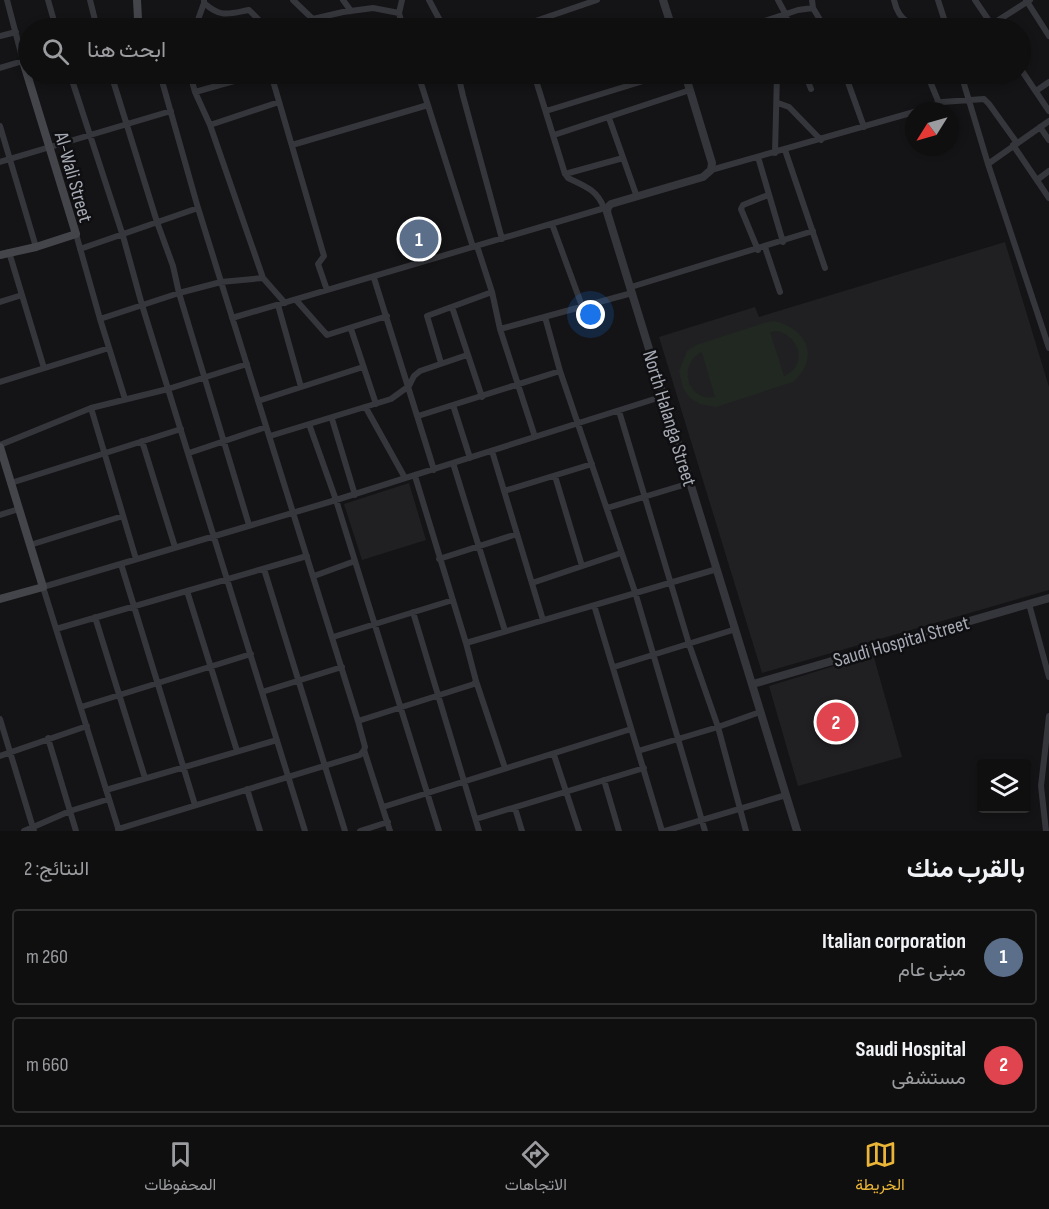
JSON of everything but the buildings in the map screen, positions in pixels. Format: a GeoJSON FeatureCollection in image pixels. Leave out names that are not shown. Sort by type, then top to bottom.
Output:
{"type":"FeatureCollection","features":[{"type":"Feature","properties":{"kind":"main road"},"geometry":{"type":"LineString","coordinates":[[137,0],[139,18]]}},
{"type":"Feature","properties":{"kind":"main road","name":"Al-Wali Street"},"geometry":{"type":"LineString","coordinates":[[4,253],[36,247],[76,234],[32,84]]}},
{"type":"Feature","properties":{"kind":"main road"},"geometry":{"type":"LineString","coordinates":[[0,446],[44,587],[1,596]]}},
{"type":"Feature","properties":{"kind":"street"},"geometry":{"type":"LineString","coordinates":[[7,0],[18,38]]}},
{"type":"Feature","properties":{"kind":"street"},"geometry":{"type":"LineString","coordinates":[[48,0],[53,18]]}},
{"type":"Feature","properties":{"kind":"street"},"geometry":{"type":"LineString","coordinates":[[90,0],[95,18]]}},
{"type":"Feature","properties":{"kind":"street"},"geometry":{"type":"LineString","coordinates":[[293,0],[311,18]]}},
{"type":"Feature","properties":{"kind":"street"},"geometry":{"type":"LineString","coordinates":[[343,0],[351,11]]}},
{"type":"Feature","properties":{"kind":"street"},"geometry":{"type":"LineString","coordinates":[[400,18],[402,0]]}},
{"type":"Feature","properties":{"kind":"street"},"geometry":{"type":"LineString","coordinates":[[429,0],[439,18]]}},
{"type":"Feature","properties":{"kind":"street"},"geometry":{"type":"LineString","coordinates":[[546,18],[597,0]]}},
{"type":"Feature","properties":{"kind":"street"},"geometry":{"type":"LineString","coordinates":[[663,0],[669,18]]}},
{"type":"Feature","properties":{"kind":"street"},"geometry":{"type":"LineString","coordinates":[[778,0],[787,18]]}},
{"type":"Feature","properties":{"kind":"street"},"geometry":{"type":"LineString","coordinates":[[812,0],[813,8],[819,18]]}},
{"type":"Feature","properties":{"kind":"street"},"geometry":{"type":"LineString","coordinates":[[894,0],[896,10],[902,18]]}},
{"type":"Feature","properties":{"kind":"street"},"geometry":{"type":"LineString","coordinates":[[938,0],[944,18]]}},
{"type":"Feature","properties":{"kind":"street"},"geometry":{"type":"LineString","coordinates":[[975,0],[986,18]]}},
{"type":"Feature","properties":{"kind":"street"},"geometry":{"type":"LineString","coordinates":[[1004,18],[1028,1],[1049,36]]}},
{"type":"Feature","properties":{"kind":"street"},"geometry":{"type":"LineString","coordinates":[[198,18],[204,2],[213,11],[223,15],[249,10],[257,18]]}},
{"type":"Feature","properties":{"kind":"street"},"geometry":{"type":"LineString","coordinates":[[321,18],[373,8],[399,13]]}},
{"type":"Feature","properties":{"kind":"street"},"geometry":{"type":"LineString","coordinates":[[776,18],[813,8]]}},
{"type":"Feature","properties":{"kind":"street"},"geometry":{"type":"LineString","coordinates":[[0,36],[16,32]]}},
{"type":"Feature","properties":{"kind":"street"},"geometry":{"type":"LineString","coordinates":[[0,68],[18,62]]}},
{"type":"Feature","properties":{"kind":"street"},"geometry":{"type":"LineString","coordinates":[[1036,91],[1049,82]]}},
{"type":"Feature","properties":{"kind":"street"},"geometry":{"type":"LineString","coordinates":[[73,84],[123,236],[142,305],[305,831]]}},
{"type":"Feature","properties":{"kind":"street"},"geometry":{"type":"LineString","coordinates":[[114,84],[173,266],[179,293],[249,525]]}},
{"type":"Feature","properties":{"kind":"street"},"geometry":{"type":"LineString","coordinates":[[163,84],[198,208],[333,637],[358,721],[364,750],[390,831]]}},
{"type":"Feature","properties":{"kind":"street"},"geometry":{"type":"LineString","coordinates":[[193,84],[210,125],[263,279],[281,304],[301,387]]}},
{"type":"Feature","properties":{"kind":"street"},"geometry":{"type":"LineString","coordinates":[[195,92],[223,84]]}},
{"type":"Feature","properties":{"kind":"street"},"geometry":{"type":"LineString","coordinates":[[274,84],[324,256],[318,264],[327,290]]}},
{"type":"Feature","properties":{"kind":"street"},"geometry":{"type":"LineString","coordinates":[[421,84],[492,292],[500,329],[535,437]]}},
{"type":"Feature","properties":{"kind":"street"},"geometry":{"type":"LineString","coordinates":[[460,84],[502,238]]}},
{"type":"Feature","properties":{"kind":"street"},"geometry":{"type":"LineString","coordinates":[[537,84],[565,174],[568,178],[595,191],[606,208]]}},
{"type":"Feature","properties":{"kind":"street"},"geometry":{"type":"LineString","coordinates":[[546,111],[634,84]]}},
{"type":"Feature","properties":{"kind":"street"},"geometry":{"type":"LineString","coordinates":[[688,84],[712,163],[711,170]]}},
{"type":"Feature","properties":{"kind":"street"},"geometry":{"type":"LineString","coordinates":[[775,153],[777,84]]}},
{"type":"Feature","properties":{"kind":"street"},"geometry":{"type":"LineString","coordinates":[[809,84],[811,89]]}},
{"type":"Feature","properties":{"kind":"street"},"geometry":{"type":"LineString","coordinates":[[849,84],[864,127]]}},
{"type":"Feature","properties":{"kind":"street"},"geometry":{"type":"LineString","coordinates":[[931,84],[939,102]]}},
{"type":"Feature","properties":{"kind":"street"},"geometry":{"type":"LineString","coordinates":[[964,84],[988,164],[1046,327],[1049,348]]}},
{"type":"Feature","properties":{"kind":"street"},"geometry":{"type":"LineString","coordinates":[[1031,84],[1049,111]]}},
{"type":"Feature","properties":{"kind":"street"},"geometry":{"type":"LineString","coordinates":[[554,135],[690,90]]}},
{"type":"Feature","properties":{"kind":"street"},"geometry":{"type":"LineString","coordinates":[[949,102],[986,101],[1049,198]]}},
{"type":"Feature","properties":{"kind":"street"},"geometry":{"type":"LineString","coordinates":[[210,125],[279,102]]}},
{"type":"Feature","properties":{"kind":"street"},"geometry":{"type":"LineString","coordinates":[[777,104],[789,107],[821,140]]}},
{"type":"Feature","properties":{"kind":"street"},"geometry":{"type":"LineString","coordinates":[[292,145],[428,105]]}},
{"type":"Feature","properties":{"kind":"street"},"geometry":{"type":"LineString","coordinates":[[0,162],[171,111]]}},
{"type":"Feature","properties":{"kind":"street"},"geometry":{"type":"LineString","coordinates":[[232,318],[606,208],[614,203],[704,177],[711,170],[905,114]]}},
{"type":"Feature","properties":{"kind":"street"},"geometry":{"type":"LineString","coordinates":[[609,118],[637,197]]}},
{"type":"Feature","properties":{"kind":"street"},"geometry":{"type":"LineString","coordinates":[[988,164],[1049,121]]}},
{"type":"Feature","properties":{"kind":"street"},"geometry":{"type":"LineString","coordinates":[[0,126],[36,247]]}},
{"type":"Feature","properties":{"kind":"street"},"geometry":{"type":"LineString","coordinates":[[1040,127],[1049,140]]}},
{"type":"Feature","properties":{"kind":"street"},"geometry":{"type":"LineString","coordinates":[[785,150],[825,268]]}},
{"type":"Feature","properties":{"kind":"street"},"geometry":{"type":"LineString","coordinates":[[758,157],[783,242]]}},
{"type":"Feature","properties":{"kind":"street"},"geometry":{"type":"LineString","coordinates":[[565,174],[623,158]]}},
{"type":"Feature","properties":{"kind":"street"},"geometry":{"type":"LineString","coordinates":[[1037,180],[1049,171]]}},
{"type":"Feature","properties":{"kind":"street"},"geometry":{"type":"LineString","coordinates":[[758,250],[741,209],[743,205],[768,195]]}},
{"type":"Feature","properties":{"kind":"street"},"geometry":{"type":"LineString","coordinates":[[81,249],[198,208]]}},
{"type":"Feature","properties":{"kind":"street","name":"North Halanga Street"},"geometry":{"type":"LineString","coordinates":[[606,208],[797,831]]}},
{"type":"Feature","properties":{"kind":"street"},"geometry":{"type":"LineString","coordinates":[[552,224],[582,306]]}},
{"type":"Feature","properties":{"kind":"street"},"geometry":{"type":"LineString","coordinates":[[500,329],[582,306],[813,231]]}},
{"type":"Feature","properties":{"kind":"street"},"geometry":{"type":"LineString","coordinates":[[76,234],[99,320],[125,399]]}},
{"type":"Feature","properties":{"kind":"street"},"geometry":{"type":"LineString","coordinates":[[765,247],[780,292]]}},
{"type":"Feature","properties":{"kind":"street"},"geometry":{"type":"LineString","coordinates":[[4,253],[22,295],[44,368]]}},
{"type":"Feature","properties":{"kind":"street"},"geometry":{"type":"LineString","coordinates":[[374,278],[434,470]]}},
{"type":"Feature","properties":{"kind":"street"},"geometry":{"type":"LineString","coordinates":[[99,320],[179,293],[221,282],[263,279]]}},
{"type":"Feature","properties":{"kind":"street"},"geometry":{"type":"LineString","coordinates":[[441,363],[427,318],[429,314],[492,292]]}},
{"type":"Feature","properties":{"kind":"street"},"geometry":{"type":"LineString","coordinates":[[0,302],[22,295]]}},
{"type":"Feature","properties":{"kind":"street"},"geometry":{"type":"LineString","coordinates":[[296,300],[327,335],[387,316]]}},
{"type":"Feature","properties":{"kind":"street"},"geometry":{"type":"LineString","coordinates":[[452,307],[482,397]]}},
{"type":"Feature","properties":{"kind":"street"},"geometry":{"type":"LineString","coordinates":[[545,317],[560,371],[634,592],[705,831]]}},
{"type":"Feature","properties":{"kind":"street"},"geometry":{"type":"LineString","coordinates":[[351,328],[376,404]]}},
{"type":"Feature","properties":{"kind":"street"},"geometry":{"type":"LineString","coordinates":[[0,382],[109,348]]}},
{"type":"Feature","properties":{"kind":"street"},"geometry":{"type":"LineString","coordinates":[[270,436],[332,419],[391,399],[409,386],[414,376],[420,371],[467,355]]}},
{"type":"Feature","properties":{"kind":"street"},"geometry":{"type":"LineString","coordinates":[[0,446],[91,408],[168,389],[247,364]]}},
{"type":"Feature","properties":{"kind":"street"},"geometry":{"type":"LineString","coordinates":[[258,401],[363,366]]}},
{"type":"Feature","properties":{"kind":"street"},"geometry":{"type":"LineString","coordinates":[[418,416],[560,371]]}},
{"type":"Feature","properties":{"kind":"street"},"geometry":{"type":"LineString","coordinates":[[364,750],[360,755],[119,830],[44,587],[355,495],[664,396]]}},
{"type":"Feature","properties":{"kind":"street"},"geometry":{"type":"LineString","coordinates":[[453,405],[470,458]]}},
{"type":"Feature","properties":{"kind":"street"},"geometry":{"type":"LineString","coordinates":[[91,408],[136,559]]}},
{"type":"Feature","properties":{"kind":"street"},"geometry":{"type":"LineString","coordinates":[[366,408],[405,478]]}},
{"type":"Feature","properties":{"kind":"street"},"geometry":{"type":"LineString","coordinates":[[619,411],[689,644],[718,727],[746,831]]}},
{"type":"Feature","properties":{"kind":"street"},"geometry":{"type":"LineString","coordinates":[[332,419],[355,495]]}},
{"type":"Feature","properties":{"kind":"street"},"geometry":{"type":"LineString","coordinates":[[309,424],[336,500],[439,831]]}},
{"type":"Feature","properties":{"kind":"street"},"geometry":{"type":"LineString","coordinates":[[189,453],[266,427]]}},
{"type":"Feature","properties":{"kind":"street"},"geometry":{"type":"LineString","coordinates":[[11,483],[181,429]]}},
{"type":"Feature","properties":{"kind":"street"},"geometry":{"type":"LineString","coordinates":[[142,441],[175,547]]}},
{"type":"Feature","properties":{"kind":"street"},"geometry":{"type":"LineString","coordinates":[[492,451],[543,620]]}},
{"type":"Feature","properties":{"kind":"street"},"geometry":{"type":"LineString","coordinates":[[453,464],[506,631]]}},
{"type":"Feature","properties":{"kind":"street"},"geometry":{"type":"LineString","coordinates":[[504,491],[592,464]]}},
{"type":"Feature","properties":{"kind":"street"},"geometry":{"type":"LineString","coordinates":[[415,476],[476,681],[505,768]]}},
{"type":"Feature","properties":{"kind":"street"},"geometry":{"type":"LineString","coordinates":[[555,476],[582,566]]}},
{"type":"Feature","properties":{"kind":"street"},"geometry":{"type":"LineString","coordinates":[[607,508],[690,483]]}},
{"type":"Feature","properties":{"kind":"street"},"geometry":{"type":"LineString","coordinates":[[0,515],[19,509]]}},
{"type":"Feature","properties":{"kind":"street"},"geometry":{"type":"LineString","coordinates":[[30,545],[123,516]]}},
{"type":"Feature","properties":{"kind":"street"},"geometry":{"type":"LineString","coordinates":[[439,559],[517,534]]}},
{"type":"Feature","properties":{"kind":"street"},"geometry":{"type":"LineString","coordinates":[[532,583],[621,553]]}},
{"type":"Feature","properties":{"kind":"street"},"geometry":{"type":"LineString","coordinates":[[56,629],[307,556]]}},
{"type":"Feature","properties":{"kind":"street"},"geometry":{"type":"LineString","coordinates":[[314,576],[355,561]]}},
{"type":"Feature","properties":{"kind":"street"},"geometry":{"type":"LineString","coordinates":[[121,564],[195,805]]}},
{"type":"Feature","properties":{"kind":"street"},"geometry":{"type":"LineString","coordinates":[[466,643],[717,568]]}},
{"type":"Feature","properties":{"kind":"street"},"geometry":{"type":"LineString","coordinates":[[264,569],[345,831]]}},
{"type":"Feature","properties":{"kind":"street"},"geometry":{"type":"LineString","coordinates":[[187,591],[237,751]]}},
{"type":"Feature","properties":{"kind":"street","name":"Saudi Hospital Street"},"geometry":{"type":"LineString","coordinates":[[753,684],[1049,598]]}},
{"type":"Feature","properties":{"kind":"street"},"geometry":{"type":"LineString","coordinates":[[333,637],[453,600]]}},
{"type":"Feature","properties":{"kind":"street"},"geometry":{"type":"LineString","coordinates":[[1029,604],[1049,677]]}},
{"type":"Feature","properties":{"kind":"street"},"geometry":{"type":"LineString","coordinates":[[594,605],[663,831],[786,795]]}},
{"type":"Feature","properties":{"kind":"street"},"geometry":{"type":"LineString","coordinates":[[413,612],[479,831]]}},
{"type":"Feature","properties":{"kind":"street"},"geometry":{"type":"LineString","coordinates":[[95,617],[145,778]]}},
{"type":"Feature","properties":{"kind":"street"},"geometry":{"type":"LineString","coordinates":[[614,667],[736,629]]}},
{"type":"Feature","properties":{"kind":"street"},"geometry":{"type":"LineString","coordinates":[[81,707],[251,654]]}},
{"type":"Feature","properties":{"kind":"street"},"geometry":{"type":"LineString","coordinates":[[262,692],[342,667]]}},
{"type":"Feature","properties":{"kind":"street"},"geometry":{"type":"LineString","coordinates":[[358,721],[472,685],[476,681]]}},
{"type":"Feature","properties":{"kind":"street"},"geometry":{"type":"LineString","coordinates":[[638,751],[760,712]]}},
{"type":"Feature","properties":{"kind":"street"},"geometry":{"type":"LineString","coordinates":[[1046,831],[1041,786],[1049,716]]}},
{"type":"Feature","properties":{"kind":"street"},"geometry":{"type":"LineString","coordinates":[[0,719],[34,830]]}},
{"type":"Feature","properties":{"kind":"street"},"geometry":{"type":"LineString","coordinates":[[0,756],[87,726]]}},
{"type":"Feature","properties":{"kind":"street"},"geometry":{"type":"LineString","coordinates":[[383,807],[631,729]]}},
{"type":"Feature","properties":{"kind":"street"},"geometry":{"type":"LineString","coordinates":[[48,738],[76,831]]}},
{"type":"Feature","properties":{"kind":"street"},"geometry":{"type":"LineString","coordinates":[[106,790],[277,740]]}},
{"type":"Feature","properties":{"kind":"street"},"geometry":{"type":"LineString","coordinates":[[554,755],[579,831]]}},
{"type":"Feature","properties":{"kind":"street"},"geometry":{"type":"LineString","coordinates":[[476,819],[644,768]]}},
{"type":"Feature","properties":{"kind":"street"},"geometry":{"type":"LineString","coordinates":[[603,780],[619,831]]}},
{"type":"Feature","properties":{"kind":"street"},"geometry":{"type":"LineString","coordinates":[[247,789],[260,831]]}},
{"type":"Feature","properties":{"kind":"street"},"geometry":{"type":"LineString","coordinates":[[24,831],[34,830],[70,811],[109,799]]}},
{"type":"Feature","properties":{"kind":"street"},"geometry":{"type":"LineString","coordinates":[[515,807],[522,831]]}},
{"type":"Feature","properties":{"kind":"street"},"geometry":{"type":"LineString","coordinates":[[360,831],[388,822]]}},
{"type":"Feature","properties":{"kind":"shaded area"},"geometry":{"type":"Polygon","coordinates":[[[1005,242],[1049,387],[1049,590],[762,673],[659,337],[755,307],[759,317],[1005,242]]]}},
{"type":"Feature","properties":{"kind":"shaded area"},"geometry":{"type":"Polygon","coordinates":[[[774,321],[786,325],[802,337],[808,354],[801,373],[793,382],[716,407],[700,404],[690,398],[683,388],[679,371],[687,351],[696,345],[774,321]],[[778,331],[770,332],[784,376],[796,366],[798,352],[792,339],[778,331]],[[702,353],[689,366],[689,382],[698,394],[715,397],[702,353]]]}},
{"type":"Feature","properties":{"kind":"shaded area"},"geometry":{"type":"Polygon","coordinates":[[[409,483],[426,540],[362,560],[344,504],[409,483]]]}},
{"type":"Feature","properties":{"kind":"shaded area"},"geometry":{"type":"Polygon","coordinates":[[[873,654],[902,757],[798,786],[769,686],[873,654]]]}},
{"type":"Feature","properties":{"kind":"place","name":"Italian corporation"},"geometry":{"type":"Point","coordinates":[419,239]}},
{"type":"Feature","properties":{"kind":"place","name":"Saudi Hospital"},"geometry":{"type":"Point","coordinates":[836,722]}}]}
